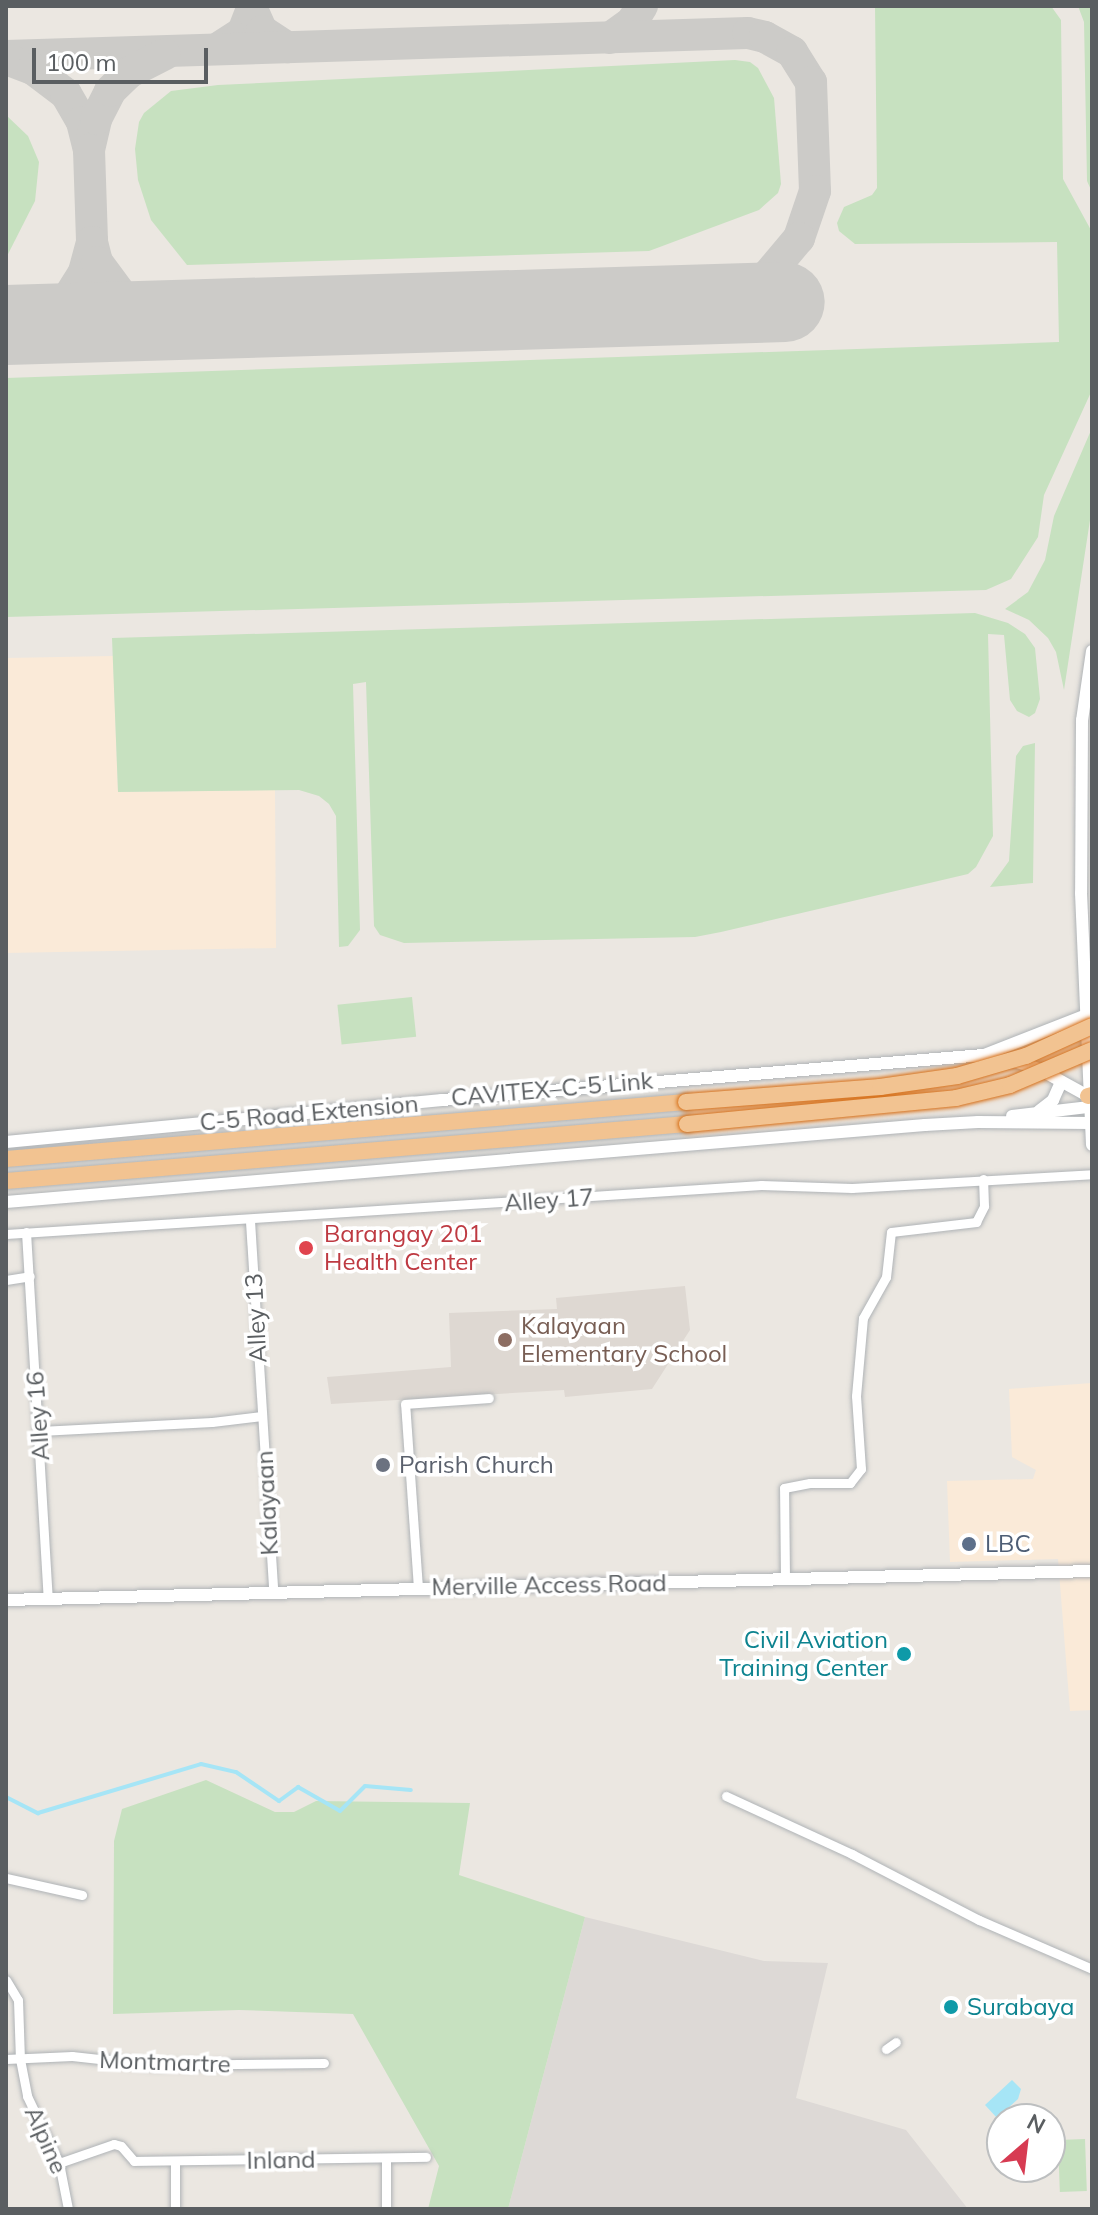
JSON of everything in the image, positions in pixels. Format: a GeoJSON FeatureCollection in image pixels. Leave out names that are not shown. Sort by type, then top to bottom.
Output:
{"type":"FeatureCollection","features":[{"type":"Feature","properties":{"kind":"highway","name":"CAVITEX–C-5 Link"},"geometry":{"type":"LineString","coordinates":[[6,1159],[943,1078],[1006,1064],[1088,1021]]}},
{"type":"Feature","properties":{"kind":"highway","name":"CAVITEX–C-5 Link"},"geometry":{"type":"LineString","coordinates":[[6,1181],[687,1124],[956,1098],[1010,1085],[1092,1050]]}},
{"type":"Feature","properties":{"kind":"main road"},"geometry":{"type":"LineString","coordinates":[[1092,651],[1082,720],[1092,1145]]}},
{"type":"Feature","properties":{"kind":"main road","name":"C-5 Road Extension"},"geometry":{"type":"LineString","coordinates":[[6,1142],[473,1098],[984,1055],[1088,1021]]}},
{"type":"Feature","properties":{"kind":"main road"},"geometry":{"type":"LineString","coordinates":[[984,1055],[1015,1060],[1089,1099]]}},
{"type":"Feature","properties":{"kind":"main road"},"geometry":{"type":"LineString","coordinates":[[1036,1113],[1053,1100],[1061,1082]]}},
{"type":"Feature","properties":{"kind":"main road"},"geometry":{"type":"LineString","coordinates":[[6,1202],[978,1122],[1036,1113],[1089,1099]]}},
{"type":"Feature","properties":{"kind":"main road"},"geometry":{"type":"LineString","coordinates":[[978,1122],[1090,1123]]}},
{"type":"Feature","properties":{"kind":"main road","name":"Merville Access Road"},"geometry":{"type":"LineString","coordinates":[[6,1600],[273,1590],[1092,1571]]}},
{"type":"Feature","properties":{"kind":"street","name":"Alley 17"},"geometry":{"type":"LineString","coordinates":[[6,1234],[250,1221],[761,1185],[852,1188],[1092,1174]]}},
{"type":"Feature","properties":{"kind":"street"},"geometry":{"type":"LineString","coordinates":[[785,1578],[784,1488],[810,1483],[850,1483],[861,1469],[856,1396],[863,1318],[886,1277],[891,1232],[976,1222],[984,1206],[983,1179]]}},
{"type":"Feature","properties":{"kind":"street","name":"Alley 13"},"geometry":{"type":"LineString","coordinates":[[250,1221],[262,1416]]}},
{"type":"Feature","properties":{"kind":"street","name":"Alley 16"},"geometry":{"type":"LineString","coordinates":[[26,1232],[48,1599]]}},
{"type":"Feature","properties":{"kind":"street"},"geometry":{"type":"LineString","coordinates":[[6,1280],[30,1276]]}},
{"type":"Feature","properties":{"kind":"street"},"geometry":{"type":"LineString","coordinates":[[418,1588],[405,1406],[409,1402],[489,1398]]}},
{"type":"Feature","properties":{"kind":"street"},"geometry":{"type":"LineString","coordinates":[[40,1431],[212,1422],[262,1416]]}},
{"type":"Feature","properties":{"kind":"street","name":"Kalayaan"},"geometry":{"type":"LineString","coordinates":[[262,1416],[273,1590]]}},
{"type":"Feature","properties":{"kind":"street"},"geometry":{"type":"LineString","coordinates":[[726,1796],[852,1854],[979,1920],[1092,1969]]}},
{"type":"Feature","properties":{"kind":"street"},"geometry":{"type":"LineString","coordinates":[[6,1878],[82,1895]]}},
{"type":"Feature","properties":{"kind":"street","name":"Alpine"},"geometry":{"type":"LineString","coordinates":[[6,1980],[18,2000],[20,2059],[27,2096],[59,2163],[68,2209]]}},
{"type":"Feature","properties":{"kind":"street"},"geometry":{"type":"LineString","coordinates":[[886,2049],[896,2042]]}},
{"type":"Feature","properties":{"kind":"street","name":"Montmartre"},"geometry":{"type":"LineString","coordinates":[[6,2059],[72,2056],[154,2065],[324,2063]]}},
{"type":"Feature","properties":{"kind":"street","name":"Inland"},"geometry":{"type":"LineString","coordinates":[[59,2163],[114,2144],[121,2146],[131,2160],[426,2157]]}},
{"type":"Feature","properties":{"kind":"street"},"geometry":{"type":"LineString","coordinates":[[386,2159],[386,2209]]}},
{"type":"Feature","properties":{"kind":"street"},"geometry":{"type":"LineString","coordinates":[[175,2161],[175,2209]]}},
{"type":"Feature","properties":{"kind":"shaded area"},"geometry":{"type":"Polygon","coordinates":[[[113,656],[118,792],[275,790],[276,948],[6,953],[6,658],[113,656]]]}},
{"type":"Feature","properties":{"kind":"shaded area"},"geometry":{"type":"Polygon","coordinates":[[[685,1286],[690,1330],[652,1389],[565,1397],[564,1390],[331,1404],[327,1377],[451,1367],[449,1313],[557,1309],[556,1298],[685,1286]]]}},
{"type":"Feature","properties":{"kind":"shaded area"},"geometry":{"type":"Polygon","coordinates":[[[1092,1383],[1092,1710],[1070,1711],[1058,1559],[950,1562],[947,1481],[1033,1479],[1036,1470],[1012,1457],[1009,1389],[1092,1383]]]}},
{"type":"Feature","properties":{"kind":"shaded area"},"geometry":{"type":"Polygon","coordinates":[[[585,1917],[764,1961],[828,1963],[796,2098],[906,2130],[968,2209],[508,2209],[585,1917]]]}},
{"type":"Feature","properties":{"kind":"green space"},"geometry":{"type":"Polygon","coordinates":[[[875,6],[1051,6],[1061,20],[1063,179],[1092,232],[1092,390],[1044,495],[1038,537],[1011,579],[986,590],[6,617],[6,378],[1059,342],[1057,242],[855,244],[839,231],[837,223],[844,207],[872,195],[877,188],[875,6]]]}},
{"type":"Feature","properties":{"kind":"green space"},"geometry":{"type":"Polygon","coordinates":[[[1078,6],[1092,6],[1092,192],[1087,181],[1084,22],[1078,6]]]}},
{"type":"Feature","properties":{"kind":"green space"},"geometry":{"type":"Polygon","coordinates":[[[735,60],[750,62],[758,68],[774,98],[781,184],[778,193],[759,210],[649,251],[187,265],[151,220],[138,180],[135,149],[139,122],[144,113],[171,91],[218,85],[735,60]]]}},
{"type":"Feature","properties":{"kind":"green space"},"geometry":{"type":"Polygon","coordinates":[[[6,115],[28,136],[39,162],[35,201],[6,258],[6,115]]]}},
{"type":"Feature","properties":{"kind":"green space"},"geometry":{"type":"Polygon","coordinates":[[[1092,428],[1092,507],[1064,690],[1056,652],[1048,638],[1029,620],[1005,609],[1028,592],[1045,560],[1054,516],[1092,428]]]}},
{"type":"Feature","properties":{"kind":"green space"},"geometry":{"type":"Polygon","coordinates":[[[975,613],[1008,623],[1025,634],[1035,648],[1040,699],[1035,713],[1029,717],[1017,711],[1010,700],[1004,635],[988,634],[993,836],[976,867],[968,874],[721,932],[695,937],[404,943],[380,935],[374,926],[366,682],[353,684],[360,930],[348,946],[339,947],[336,816],[329,804],[319,796],[299,790],[118,792],[112,638],[975,613]]]}},
{"type":"Feature","properties":{"kind":"green space"},"geometry":{"type":"Polygon","coordinates":[[[1035,743],[1033,883],[990,887],[1009,861],[1016,756],[1023,746],[1035,743]]]}},
{"type":"Feature","properties":{"kind":"green space"},"geometry":{"type":"Polygon","coordinates":[[[412,997],[416,1037],[342,1045],[337,1005],[412,997]]]}},
{"type":"Feature","properties":{"kind":"green space"},"geometry":{"type":"Polygon","coordinates":[[[206,1780],[275,1812],[294,1812],[316,1801],[470,1803],[459,1875],[585,1917],[508,2209],[428,2209],[439,2166],[353,2014],[239,2010],[113,2014],[114,1841],[122,1809],[206,1780]]]}},
{"type":"Feature","properties":{"kind":"green space"},"geometry":{"type":"Polygon","coordinates":[[[1085,2139],[1087,2191],[1060,2192],[1060,2183],[1066,2183],[1066,2140],[1085,2139]]]}},
{"type":"Feature","properties":{"kind":"water"},"geometry":{"type":"Polygon","coordinates":[[[1012,2080],[1021,2089],[1014,2103],[987,2103],[1012,2080]]]}},
{"type":"Feature","properties":{"kind":"waterway"},"geometry":{"type":"LineString","coordinates":[[6,1797],[38,1813],[201,1764],[236,1772],[279,1801],[298,1787],[340,1811],[365,1786],[411,1790]]}},
{"type":"Feature","properties":{"kind":"taxiway"},"geometry":{"type":"LineString","coordinates":[[610,38],[632,22],[642,6]]}},
{"type":"Feature","properties":{"kind":"taxiway"},"geometry":{"type":"LineString","coordinates":[[217,49],[243,32],[252,9],[262,31],[287,47]]}},
{"type":"Feature","properties":{"kind":"taxiway"},"geometry":{"type":"LineString","coordinates":[[6,56],[748,33],[765,37],[792,52],[811,82],[815,191],[799,238],[768,275],[741,292],[700,303]]}},
{"type":"Feature","properties":{"kind":"taxiway"},"geometry":{"type":"LineString","coordinates":[[9,60],[33,69],[66,94],[82,122],[89,150],[96,119],[110,91],[130,72],[165,54]]}},
{"type":"Feature","properties":{"kind":"taxiway"},"geometry":{"type":"LineString","coordinates":[[89,150],[92,242]]}},
{"type":"Feature","properties":{"kind":"taxiway"},"geometry":{"type":"LineString","coordinates":[[10,325],[37,316],[68,298],[84,272],[92,242],[97,262],[125,300],[154,315],[177,320]]}},
{"type":"Feature","properties":{"kind":"runway"},"geometry":{"type":"LineString","coordinates":[[6,325],[785,302]]}},
{"type":"Feature","properties":{"kind":"place","name":"Barangay 201 Health Center"},"geometry":{"type":"Point","coordinates":[306,1248]}},
{"type":"Feature","properties":{"kind":"place","name":"Kalayaan Elementary School"},"geometry":{"type":"Point","coordinates":[505,1340]}},
{"type":"Feature","properties":{"kind":"place","name":"Parish Church"},"geometry":{"type":"Point","coordinates":[383,1465]}},
{"type":"Feature","properties":{"kind":"place","name":"LBC"},"geometry":{"type":"Point","coordinates":[969,1544]}},
{"type":"Feature","properties":{"kind":"place","name":"Civil Aviation Training Center"},"geometry":{"type":"Point","coordinates":[904,1654]}},
{"type":"Feature","properties":{"kind":"place","name":"Surabaya"},"geometry":{"type":"Point","coordinates":[951,2007]}}]}
